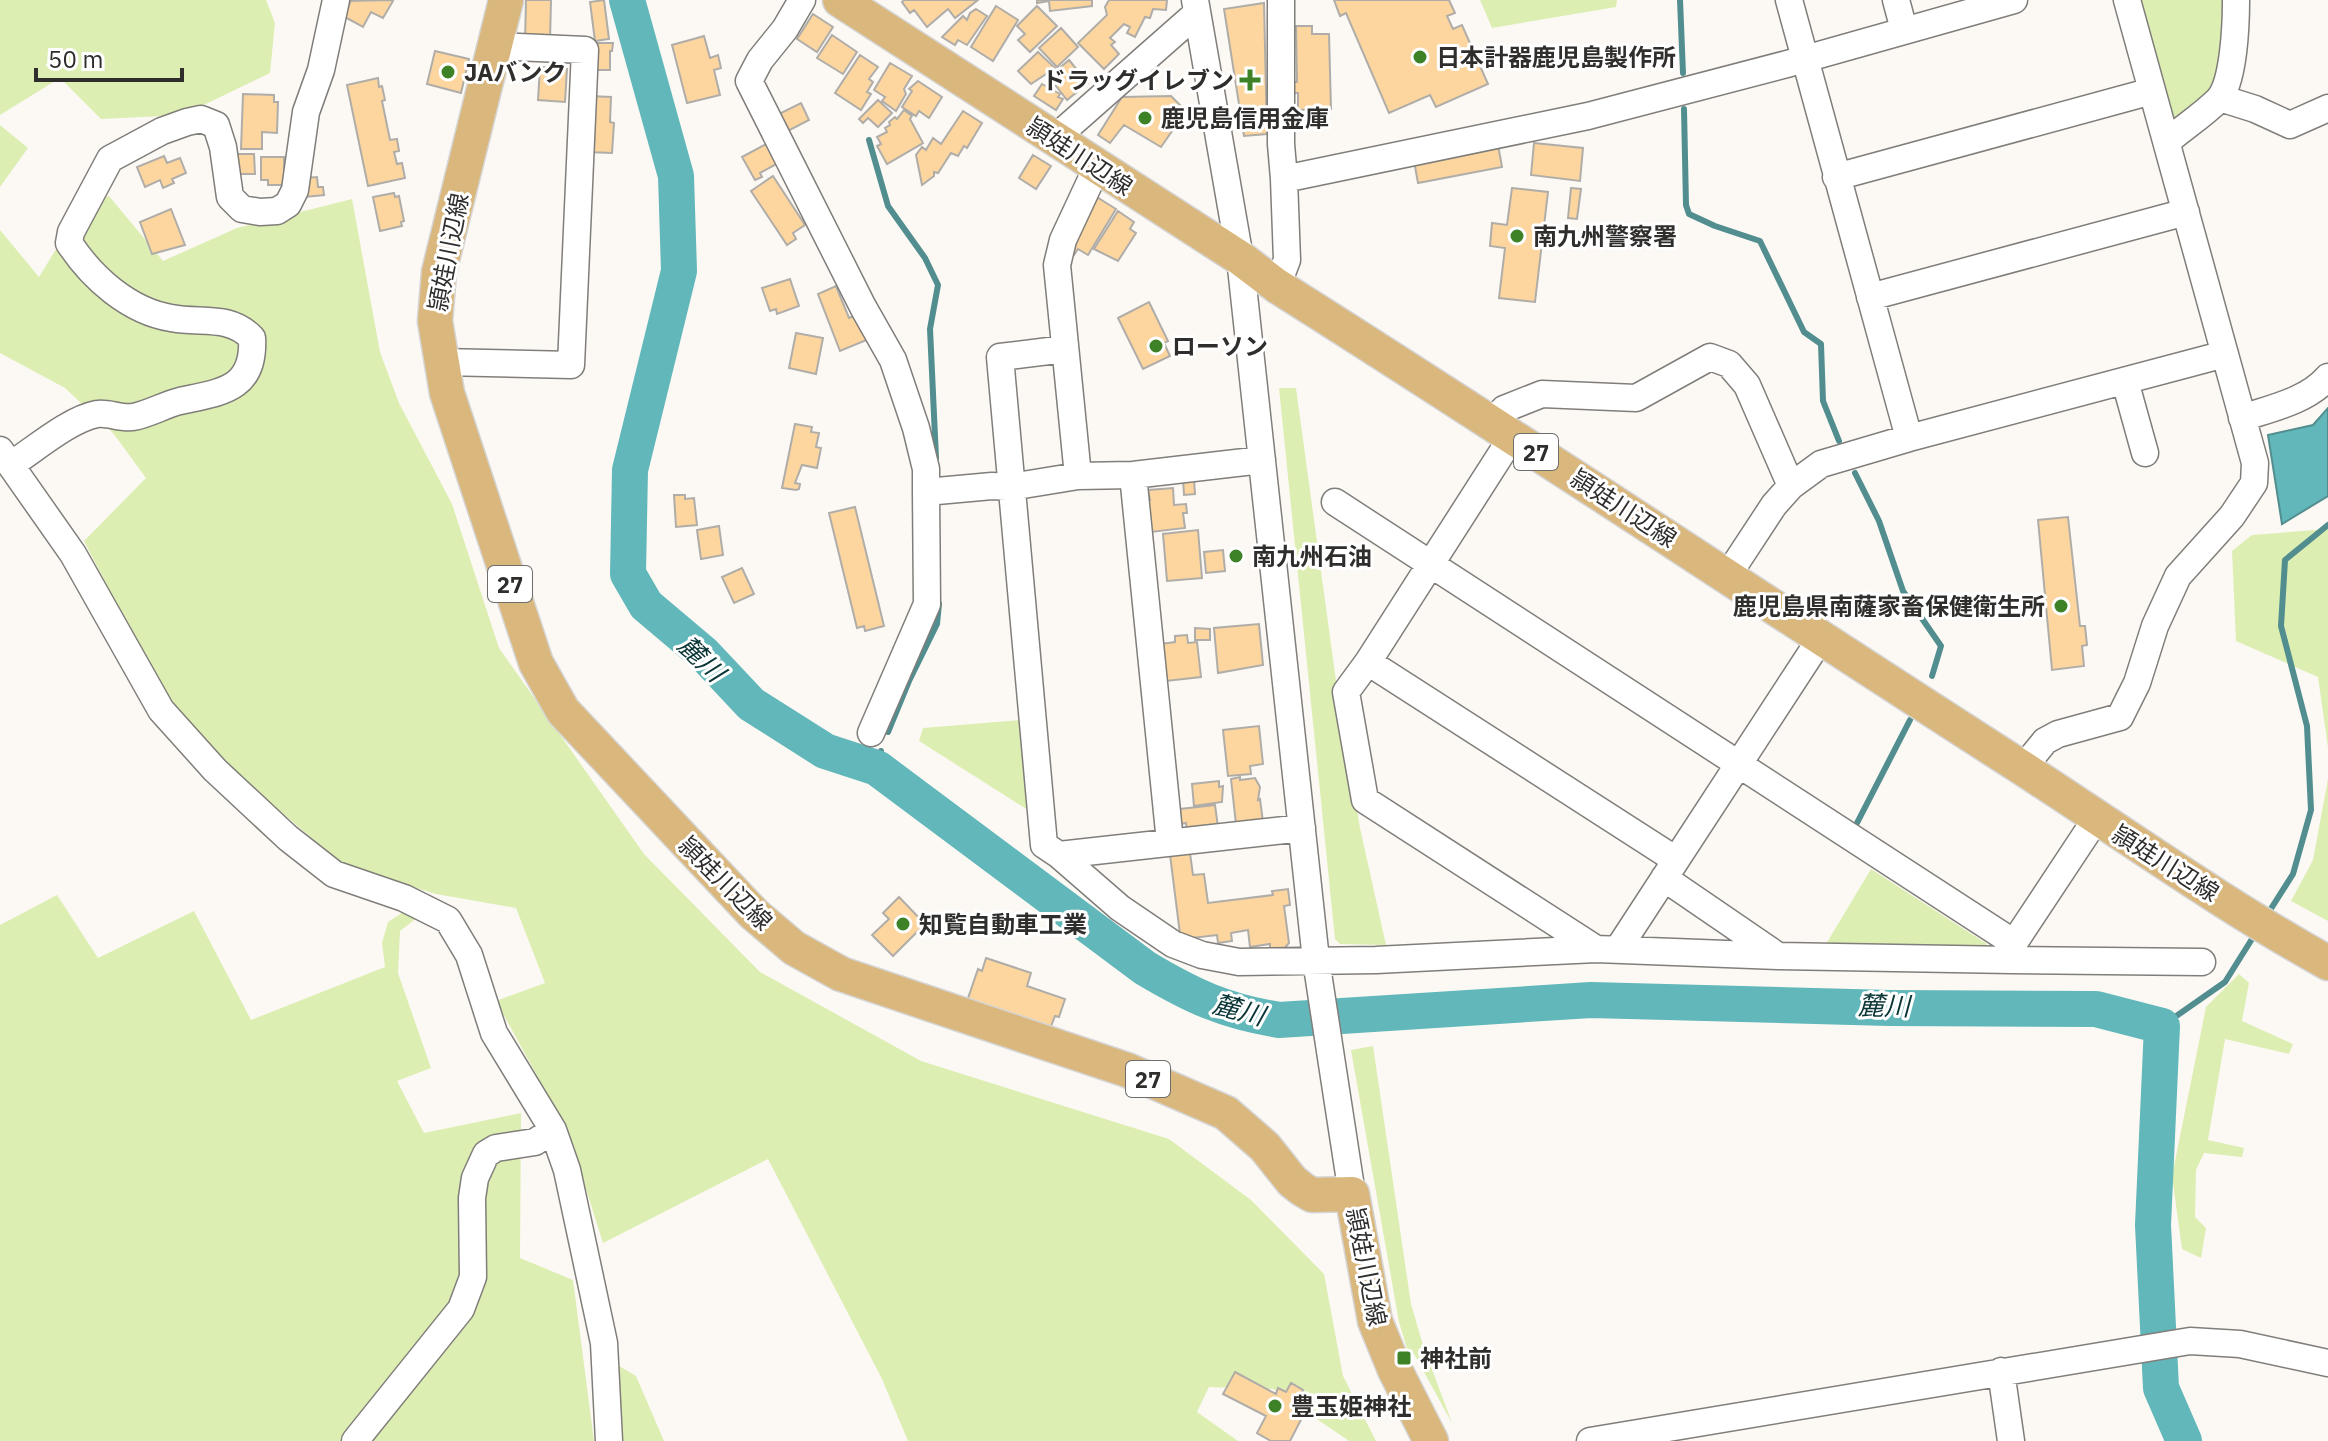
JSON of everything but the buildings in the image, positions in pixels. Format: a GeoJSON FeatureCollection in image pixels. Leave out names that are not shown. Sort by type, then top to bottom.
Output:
{"type":"FeatureCollection","features":[{"type":"Feature","properties":{"kind":"main road","name":"頴娃川辺線"},"geometry":{"type":"LineString","coordinates":[[506,0],[439,272],[435,321],[447,393],[536,663],[563,711],[754,914],[794,948],[841,974],[1127,1070],[1226,1113],[1265,1147],[1302,1189],[1312,1195],[1352,1194],[1375,1321],[1395,1370],[1431,1441]]}},
{"type":"Feature","properties":{"kind":"main road","name":"頴娃川辺線"},"geometry":{"type":"LineString","coordinates":[[840,0],[1240,258],[1277,286],[1728,575],[2096,819],[2328,963]]}},
{"type":"Feature","properties":{"kind":"street"},"geometry":{"type":"LineString","coordinates":[[336,0],[321,70],[306,112],[295,190],[288,204],[277,211],[242,209],[230,197],[223,147],[216,125],[201,119],[162,131],[110,159],[71,232],[69,243],[76,254],[119,297],[171,319],[224,321],[242,328],[252,338],[253,359],[240,382],[212,396],[178,401],[132,417],[99,414],[6,457],[73,554],[161,710],[215,770],[288,838],[334,874],[404,898],[448,920],[469,955],[494,1033],[553,1130],[567,1170],[604,1343],[609,1441]]}},
{"type":"Feature","properties":{"kind":"street"},"geometry":{"type":"LineString","coordinates":[[802,0],[749,81],[893,360],[926,469],[927,604],[871,733]]}},
{"type":"Feature","properties":{"kind":"street"},"geometry":{"type":"LineString","coordinates":[[1277,286],[1287,260],[1281,144],[1281,0]]}},
{"type":"Feature","properties":{"kind":"street"},"geometry":{"type":"LineString","coordinates":[[1789,0],[1909,438]]}},
{"type":"Feature","properties":{"kind":"street"},"geometry":{"type":"LineString","coordinates":[[1896,0],[1904,30]]}},
{"type":"Feature","properties":{"kind":"street"},"geometry":{"type":"LineString","coordinates":[[1284,179],[1588,116],[2014,0]]}},
{"type":"Feature","properties":{"kind":"street"},"geometry":{"type":"LineString","coordinates":[[2023,768],[2045,741],[2058,734],[2120,717],[2137,683],[2155,626],[2178,576],[2232,516],[2254,483],[2255,463],[2127,0]]}},
{"type":"Feature","properties":{"kind":"street"},"geometry":{"type":"LineString","coordinates":[[2168,141],[2220,98],[2236,33],[2236,0]]}},
{"type":"Feature","properties":{"kind":"street"},"geometry":{"type":"LineString","coordinates":[[1054,139],[1196,6]]}},
{"type":"Feature","properties":{"kind":"street"},"geometry":{"type":"LineString","coordinates":[[1196,6],[1240,258],[1317,966],[1352,1194]]}},
{"type":"Feature","properties":{"kind":"street"},"geometry":{"type":"LineString","coordinates":[[441,362],[571,365],[585,50],[494,46]]}},
{"type":"Feature","properties":{"kind":"street"},"geometry":{"type":"LineString","coordinates":[[1836,177],[2152,91]]}},
{"type":"Feature","properties":{"kind":"street"},"geometry":{"type":"LineString","coordinates":[[2220,98],[2290,125],[2328,108]]}},
{"type":"Feature","properties":{"kind":"street"},"geometry":{"type":"LineString","coordinates":[[1078,476],[1057,265],[1063,240],[1097,167]]}},
{"type":"Feature","properties":{"kind":"street"},"geometry":{"type":"LineString","coordinates":[[1870,297],[2186,212]]}},
{"type":"Feature","properties":{"kind":"street"},"geometry":{"type":"LineString","coordinates":[[1065,349],[1000,357],[1044,845],[1120,908],[1173,944],[1202,955],[1239,962],[1317,966],[1607,949],[1778,956],[2013,952],[2202,962]]}},
{"type":"Feature","properties":{"kind":"street"},"geometry":{"type":"LineString","coordinates":[[1728,575],[1774,505],[1791,486],[1821,464],[2225,354]]}},
{"type":"Feature","properties":{"kind":"street"},"geometry":{"type":"LineString","coordinates":[[1607,949],[1365,800],[1346,692],[1431,563],[1501,430],[1504,409],[1542,394],[1636,398],[1710,357],[1729,364],[1747,385],[1791,486]]}},
{"type":"Feature","properties":{"kind":"street"},"geometry":{"type":"LineString","coordinates":[[2242,418],[2302,397],[2319,388],[2328,377]]}},
{"type":"Feature","properties":{"kind":"street"},"geometry":{"type":"LineString","coordinates":[[2125,381],[2145,453]]}},
{"type":"Feature","properties":{"kind":"street"},"geometry":{"type":"LineString","coordinates":[[926,492],[1011,487],[1078,476],[1133,475],[1262,460]]}},
{"type":"Feature","properties":{"kind":"street"},"geometry":{"type":"LineString","coordinates":[[1133,475],[1170,842]]}},
{"type":"Feature","properties":{"kind":"street"},"geometry":{"type":"LineString","coordinates":[[1335,502],[1740,764],[2013,952]]}},
{"type":"Feature","properties":{"kind":"street"},"geometry":{"type":"LineString","coordinates":[[1607,949],[1670,869],[1821,638]]}},
{"type":"Feature","properties":{"kind":"street"},"geometry":{"type":"LineString","coordinates":[[1368,662],[1670,869],[1778,956]]}},
{"type":"Feature","properties":{"kind":"street"},"geometry":{"type":"LineString","coordinates":[[2013,952],[2096,819]]}},
{"type":"Feature","properties":{"kind":"street"},"geometry":{"type":"LineString","coordinates":[[1059,855],[1302,828]]}},
{"type":"Feature","properties":{"kind":"street"},"geometry":{"type":"LineString","coordinates":[[355,1441],[461,1309],[473,1277],[472,1198],[475,1178],[486,1154],[496,1148],[535,1142],[553,1130]]}},
{"type":"Feature","properties":{"kind":"street"},"geometry":{"type":"LineString","coordinates":[[1590,1441],[2190,1341],[2240,1344],[2328,1363],[2328,1356]]}},
{"type":"Feature","properties":{"kind":"street"},"geometry":{"type":"LineString","coordinates":[[2001,1371],[2011,1441]]}},
{"type":"Feature","properties":{"kind":"green space"},"geometry":{"type":"Polygon","coordinates":[[[0,0],[266,0],[275,23],[270,73],[183,115],[101,119],[60,78],[0,115],[0,0]]]}},
{"type":"Feature","properties":{"kind":"green space"},"geometry":{"type":"Polygon","coordinates":[[[1480,0],[1617,0],[1616,7],[1492,28],[1480,0]]]}},
{"type":"Feature","properties":{"kind":"green space"},"geometry":{"type":"Polygon","coordinates":[[[2137,0],[2227,0],[2224,65],[2212,89],[2177,125],[2171,118],[2137,0]]]}},
{"type":"Feature","properties":{"kind":"green space"},"geometry":{"type":"Polygon","coordinates":[[[0,125],[28,148],[0,187],[0,125]]]}},
{"type":"Feature","properties":{"kind":"green space"},"geometry":{"type":"Polygon","coordinates":[[[109,196],[163,261],[237,228],[352,199],[380,352],[399,403],[452,504],[499,648],[644,854],[760,972],[921,1061],[1169,1139],[1251,1200],[1324,1274],[1343,1376],[1376,1441],[1349,1441],[1273,1389],[1209,1387],[1197,1412],[1238,1441],[908,1441],[882,1379],[768,1159],[603,1243],[568,1132],[496,1001],[545,983],[516,908],[436,894],[344,866],[214,754],[158,685],[84,541],[146,478],[113,433],[65,388],[0,353],[0,230],[39,277],[83,205],[109,196]]]}},
{"type":"Feature","properties":{"kind":"green space"},"geometry":{"type":"Polygon","coordinates":[[[1279,388],[1296,388],[1337,688],[1360,828],[1386,945],[1340,944],[1335,939],[1279,388]]]}},
{"type":"Feature","properties":{"kind":"green space"},"geometry":{"type":"Polygon","coordinates":[[[2328,529],[2328,748],[2318,677],[2236,641],[2232,551],[2252,535],[2328,529]]]}},
{"type":"Feature","properties":{"kind":"green space"},"geometry":{"type":"Polygon","coordinates":[[[1021,720],[1028,810],[919,741],[923,728],[1021,720]]]}},
{"type":"Feature","properties":{"kind":"green space"},"geometry":{"type":"Polygon","coordinates":[[[2328,779],[2328,921],[2291,901],[2313,860],[2328,779]]]}},
{"type":"Feature","properties":{"kind":"green space"},"geometry":{"type":"Polygon","coordinates":[[[1871,869],[1987,944],[1977,953],[1823,949],[1871,869]]]}},
{"type":"Feature","properties":{"kind":"green space"},"geometry":{"type":"Polygon","coordinates":[[[57,895],[98,958],[194,911],[251,1020],[385,967],[382,943],[388,922],[408,909],[422,914],[400,931],[398,973],[431,1068],[397,1081],[424,1133],[521,1113],[520,1258],[573,1280],[594,1441],[0,1441],[0,925],[57,895]]]}},
{"type":"Feature","properties":{"kind":"green space"},"geometry":{"type":"Polygon","coordinates":[[[2239,974],[2249,983],[2242,1021],[2293,1044],[2289,1054],[2225,1039],[2208,1140],[2244,1148],[2242,1157],[2204,1153],[2196,1170],[2195,1217],[2206,1228],[2201,1258],[2182,1249],[2172,1176],[2206,1007],[2239,974]]]}},
{"type":"Feature","properties":{"kind":"green space"},"geometry":{"type":"Polygon","coordinates":[[[1373,1046],[1411,1304],[1452,1423],[1414,1354],[1409,1355],[1399,1322],[1351,1050],[1373,1046]]]}},
{"type":"Feature","properties":{"kind":"green space"},"geometry":{"type":"Polygon","coordinates":[[[616,1364],[636,1376],[664,1441],[619,1441],[616,1364]]]}},
{"type":"Feature","properties":{"kind":"water"},"geometry":{"type":"Polygon","coordinates":[[[2328,408],[2328,496],[2282,524],[2268,435],[2313,425],[2328,408]]]}},
{"type":"Feature","properties":{"kind":"waterway","name":"麓川"},"geometry":{"type":"LineString","coordinates":[[627,0],[676,176],[679,271],[630,470],[628,574],[646,605],[704,654],[751,704],[825,751],[877,768],[1145,968],[1178,987],[1241,1012],[1279,1020],[1591,1000],[1889,1008],[2096,1009],[2162,1026],[2153,1225],[2161,1388],[2184,1441]]}},
{"type":"Feature","properties":{"kind":"waterway"},"geometry":{"type":"LineString","coordinates":[[1680,0],[1683,73]]}},
{"type":"Feature","properties":{"kind":"waterway"},"geometry":{"type":"LineString","coordinates":[[1684,109],[1686,205],[1689,214],[1760,241],[1804,332],[1821,344],[1823,401],[1839,441]]}},
{"type":"Feature","properties":{"kind":"waterway"},"geometry":{"type":"LineString","coordinates":[[869,140],[888,206],[925,258],[938,285],[930,329],[936,458]]}},
{"type":"Feature","properties":{"kind":"waterway"},"geometry":{"type":"LineString","coordinates":[[1855,473],[1879,521],[1903,591],[1941,646],[1932,676]]}},
{"type":"Feature","properties":{"kind":"waterway"},"geometry":{"type":"LineString","coordinates":[[2267,915],[2293,874],[2311,810],[2307,726],[2281,626],[2285,560],[2328,525]]}},
{"type":"Feature","properties":{"kind":"waterway"},"geometry":{"type":"LineString","coordinates":[[888,732],[937,624],[939,604]]}},
{"type":"Feature","properties":{"kind":"waterway"},"geometry":{"type":"LineString","coordinates":[[1857,823],[1910,720]]}},
{"type":"Feature","properties":{"kind":"waterway"},"geometry":{"type":"LineString","coordinates":[[877,768],[881,751]]}},
{"type":"Feature","properties":{"kind":"waterway"},"geometry":{"type":"LineString","coordinates":[[2162,1026],[2225,982],[2257,931]]}},
{"type":"Feature","properties":{"kind":"place","name":"日本計器鹿児島製作所"},"geometry":{"type":"Point","coordinates":[1420,57]}},
{"type":"Feature","properties":{"kind":"place","name":"JAバンク"},"geometry":{"type":"Point","coordinates":[448,72]}},
{"type":"Feature","properties":{"kind":"place","name":"ドラッグイレブン"},"geometry":{"type":"Point","coordinates":[1250,80]}},
{"type":"Feature","properties":{"kind":"place","name":"鹿児島信用金庫"},"geometry":{"type":"Point","coordinates":[1145,118]}},
{"type":"Feature","properties":{"kind":"place","name":"南九州警察署"},"geometry":{"type":"Point","coordinates":[1517,236]}},
{"type":"Feature","properties":{"kind":"place","name":"ローソン"},"geometry":{"type":"Point","coordinates":[1156,346]}},
{"type":"Feature","properties":{"kind":"place","name":"南九州石油"},"geometry":{"type":"Point","coordinates":[1236,556]}},
{"type":"Feature","properties":{"kind":"place","name":"鹿児島県南薩家畜保健衛生所"},"geometry":{"type":"Point","coordinates":[2061,606]}},
{"type":"Feature","properties":{"kind":"place","name":"知覧自動車工業"},"geometry":{"type":"Point","coordinates":[903,924]}},
{"type":"Feature","properties":{"kind":"place","name":"神社前"},"geometry":{"type":"Point","coordinates":[1404,1358]}},
{"type":"Feature","properties":{"kind":"place","name":"豊玉姫神社"},"geometry":{"type":"Point","coordinates":[1275,1406]}}]}
